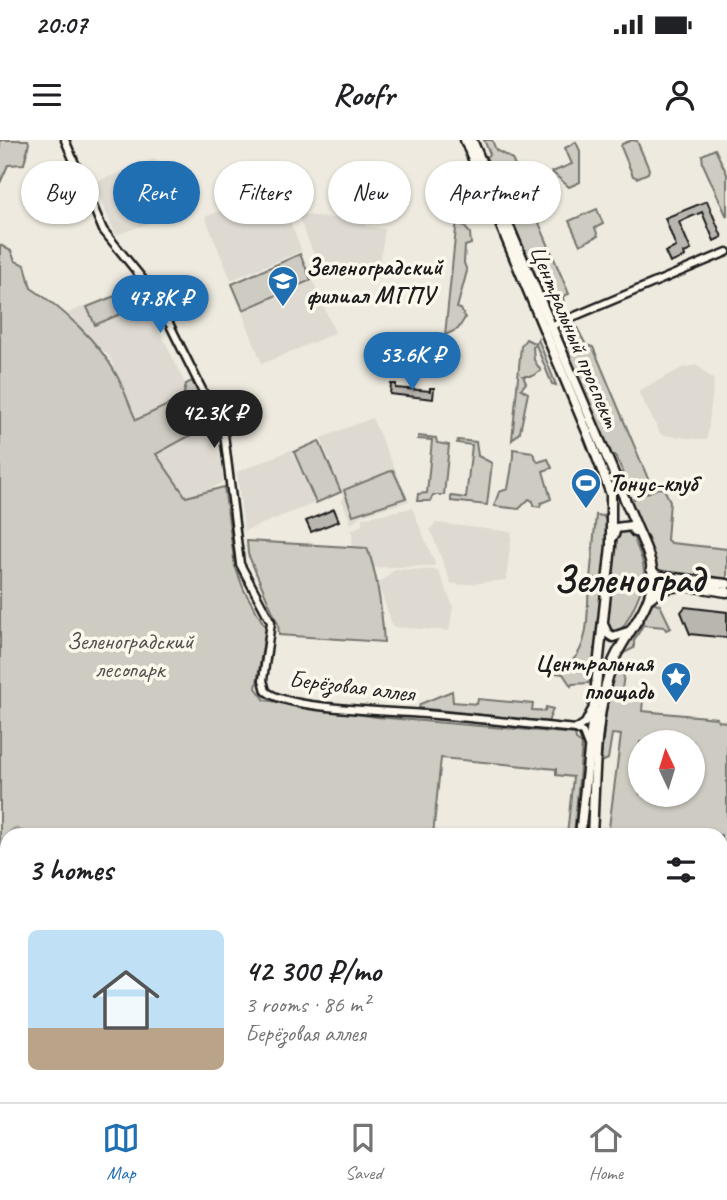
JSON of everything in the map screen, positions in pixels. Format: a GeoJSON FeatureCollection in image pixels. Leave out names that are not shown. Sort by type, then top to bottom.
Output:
{"type":"FeatureCollection","features":[{"type":"Feature","properties":{"kind":"main road","name":"Центральный проспект"},"geometry":{"type":"LineString","coordinates":[[465,140],[524,272]]}},
{"type":"Feature","properties":{"kind":"main road","name":"Центральный проспект"},"geometry":{"type":"LineString","coordinates":[[471,140],[608,485],[611,547],[581,828]]}},
{"type":"Feature","properties":{"kind":"main road","name":"Центральный проспект"},"geometry":{"type":"LineString","coordinates":[[563,367],[644,546],[653,572],[653,583],[646,602],[618,650],[606,686],[600,726],[593,828]]}},
{"type":"Feature","properties":{"kind":"main road"},"geometry":{"type":"LineString","coordinates":[[611,510],[615,502],[622,498]]}},
{"type":"Feature","properties":{"kind":"main road"},"geometry":{"type":"LineString","coordinates":[[611,547],[616,528],[625,525],[635,530],[644,546]]}},
{"type":"Feature","properties":{"kind":"main road"},"geometry":{"type":"LineString","coordinates":[[653,572],[727,584]]}},
{"type":"Feature","properties":{"kind":"main road"},"geometry":{"type":"LineString","coordinates":[[646,602],[661,588],[671,586],[727,592]]}},
{"type":"Feature","properties":{"kind":"main road"},"geometry":{"type":"LineString","coordinates":[[603,618],[609,635],[621,636],[631,629]]}},
{"type":"Feature","properties":{"kind":"street","name":"Берёзовая аллея"},"geometry":{"type":"LineString","coordinates":[[65,140],[103,230],[154,293],[224,434],[240,564],[271,622],[263,680],[266,691],[279,698],[360,711],[423,714],[576,729]]}},
{"type":"Feature","properties":{"kind":"street"},"geometry":{"type":"LineString","coordinates":[[547,328],[727,252]]}},
{"type":"Feature","properties":{"kind":"street"},"geometry":{"type":"LineString","coordinates":[[588,752],[585,737],[576,729],[585,723],[592,709]]}},
{"type":"Feature","properties":{"kind":"shaded area"},"geometry":{"type":"Polygon","coordinates":[[[113,175],[113,224],[147,224],[116,235],[99,197],[99,181],[113,175]]]}},
{"type":"Feature","properties":{"kind":"shaded area"},"geometry":{"type":"Polygon","coordinates":[[[214,213],[214,224],[291,224],[302,251],[231,280],[205,217],[214,213]]]}},
{"type":"Feature","properties":{"kind":"shaded area"},"geometry":{"type":"Polygon","coordinates":[[[314,216],[328,217],[328,224],[364,224],[385,229],[378,275],[371,274],[370,277],[321,271],[301,224],[314,224],[314,216]]]}},
{"type":"Feature","properties":{"kind":"shaded area","name":"Зеленоградский филиал МГПУ"},"geometry":{"type":"Polygon","coordinates":[[[302,254],[335,333],[262,364],[231,283],[302,254]]]}},
{"type":"Feature","properties":{"kind":"shaded area"},"geometry":{"type":"Polygon","coordinates":[[[130,288],[143,314],[151,312],[190,394],[137,419],[109,356],[82,332],[68,313],[130,288]]]}},
{"type":"Feature","properties":{"kind":"shaded area"},"geometry":{"type":"Polygon","coordinates":[[[697,365],[714,380],[707,440],[661,435],[638,391],[682,368],[697,365]]]}},
{"type":"Feature","properties":{"kind":"shaded area"},"geometry":{"type":"Polygon","coordinates":[[[372,418],[409,501],[361,515],[351,524],[321,438],[372,418]]]}},
{"type":"Feature","properties":{"kind":"shaded area"},"geometry":{"type":"Polygon","coordinates":[[[211,425],[219,442],[223,482],[188,501],[152,451],[211,425]]]}},
{"type":"Feature","properties":{"kind":"shaded area"},"geometry":{"type":"Polygon","coordinates":[[[291,450],[315,503],[244,531],[237,472],[291,450]]]}},
{"type":"Feature","properties":{"kind":"shaded area"},"geometry":{"type":"Polygon","coordinates":[[[412,508],[434,566],[363,568],[353,552],[352,530],[362,525],[362,518],[412,508]]]}},
{"type":"Feature","properties":{"kind":"shaded area"},"geometry":{"type":"Polygon","coordinates":[[[436,523],[512,532],[506,580],[460,585],[451,583],[430,529],[436,523]]]}},
{"type":"Feature","properties":{"kind":"shaded area"},"geometry":{"type":"Polygon","coordinates":[[[395,569],[438,570],[453,606],[449,631],[393,627],[378,584],[395,569]]]}},
{"type":"Feature","properties":{"kind":"green space"},"geometry":{"type":"Polygon","coordinates":[[[0,140],[28,140],[25,161],[21,161],[21,164],[8,165],[0,183],[0,140]]]}},
{"type":"Feature","properties":{"kind":"green space"},"geometry":{"type":"Polygon","coordinates":[[[484,140],[492,140],[496,150],[513,161],[488,161],[486,157],[490,154],[484,140]]]}},
{"type":"Feature","properties":{"kind":"green space"},"geometry":{"type":"Polygon","coordinates":[[[632,140],[637,141],[649,169],[648,173],[637,178],[633,176],[621,147],[632,140]]]}},
{"type":"Feature","properties":{"kind":"green space"},"geometry":{"type":"Polygon","coordinates":[[[576,142],[580,151],[580,182],[569,187],[561,180],[561,168],[572,164],[565,148],[576,142]]]}},
{"type":"Feature","properties":{"kind":"green space"},"geometry":{"type":"Polygon","coordinates":[[[715,149],[727,174],[727,217],[703,164],[702,155],[715,149]]]}},
{"type":"Feature","properties":{"kind":"green space"},"geometry":{"type":"Polygon","coordinates":[[[597,209],[603,224],[595,228],[598,236],[580,245],[569,221],[597,209]]]}},
{"type":"Feature","properties":{"kind":"green space"},"geometry":{"type":"Polygon","coordinates":[[[456,224],[462,224],[470,233],[471,244],[465,246],[464,263],[467,271],[457,308],[461,309],[465,318],[458,329],[445,335],[456,224]]]}},
{"type":"Feature","properties":{"kind":"green space"},"geometry":{"type":"Polygon","coordinates":[[[514,224],[539,224],[569,294],[563,296],[564,306],[554,310],[548,294],[543,294],[514,224]]]}},
{"type":"Feature","properties":{"kind":"green space","name":"Зеленоградский лесопарк"},"geometry":{"type":"Polygon","coordinates":[[[0,245],[11,251],[15,261],[25,265],[31,288],[55,305],[100,350],[119,379],[136,420],[183,398],[186,384],[192,381],[200,397],[193,399],[200,415],[211,417],[215,422],[156,454],[186,497],[224,487],[235,566],[244,590],[266,628],[256,688],[265,700],[376,717],[575,734],[576,740],[582,744],[575,828],[568,828],[573,777],[556,775],[556,769],[441,758],[434,828],[0,828],[0,245]]]}},
{"type":"Feature","properties":{"kind":"green space"},"geometry":{"type":"Polygon","coordinates":[[[300,254],[311,280],[243,310],[232,284],[300,254]]]}},
{"type":"Feature","properties":{"kind":"green space"},"geometry":{"type":"Polygon","coordinates":[[[125,292],[132,309],[95,325],[87,307],[125,292]]]}},
{"type":"Feature","properties":{"kind":"green space"},"geometry":{"type":"Polygon","coordinates":[[[575,324],[586,345],[593,347],[649,481],[627,493],[619,475],[623,472],[615,455],[609,457],[556,333],[575,324]]]}},
{"type":"Feature","properties":{"kind":"green space"},"geometry":{"type":"Polygon","coordinates":[[[526,339],[536,344],[538,339],[556,385],[552,384],[536,345],[533,347],[534,360],[541,371],[532,376],[523,376],[526,383],[521,389],[528,393],[520,432],[512,440],[521,346],[526,339]]]}},
{"type":"Feature","properties":{"kind":"green space"},"geometry":{"type":"Polygon","coordinates":[[[418,436],[436,438],[437,443],[449,445],[444,495],[433,495],[430,501],[417,501],[418,494],[427,493],[432,440],[418,439],[418,436]]]}},
{"type":"Feature","properties":{"kind":"green space"},"geometry":{"type":"Polygon","coordinates":[[[458,440],[476,442],[478,456],[492,463],[487,505],[451,501],[451,496],[466,498],[472,445],[457,443],[458,440]]]}},
{"type":"Feature","properties":{"kind":"green space"},"geometry":{"type":"Polygon","coordinates":[[[319,441],[341,492],[316,503],[294,452],[319,441]]]}},
{"type":"Feature","properties":{"kind":"green space"},"geometry":{"type":"Polygon","coordinates":[[[513,449],[532,452],[538,462],[548,459],[552,468],[543,471],[551,499],[541,503],[540,507],[533,506],[533,501],[529,499],[519,509],[494,506],[499,492],[508,489],[513,449]]]}},
{"type":"Feature","properties":{"kind":"green space"},"geometry":{"type":"Polygon","coordinates":[[[393,470],[406,498],[353,515],[344,490],[393,470]]]}},
{"type":"Feature","properties":{"kind":"green space"},"geometry":{"type":"Polygon","coordinates":[[[658,488],[664,489],[670,501],[667,540],[671,543],[727,549],[727,581],[664,574],[655,568],[627,502],[658,488]]]}},
{"type":"Feature","properties":{"kind":"green space"},"geometry":{"type":"Polygon","coordinates":[[[596,515],[603,516],[609,524],[604,578],[590,579],[596,515]]]}},
{"type":"Feature","properties":{"kind":"green space"},"geometry":{"type":"Polygon","coordinates":[[[620,529],[630,530],[643,563],[644,580],[631,613],[622,627],[614,633],[607,627],[616,533],[620,529]]]}},
{"type":"Feature","properties":{"kind":"green space"},"geometry":{"type":"Polygon","coordinates":[[[247,541],[367,548],[377,582],[384,642],[279,635],[278,624],[248,554],[247,541]]]}},
{"type":"Feature","properties":{"kind":"green space"},"geometry":{"type":"Polygon","coordinates":[[[589,582],[602,584],[594,663],[589,683],[571,686],[563,674],[556,673],[575,658],[584,639],[589,582]]]}},
{"type":"Feature","properties":{"kind":"green space"},"geometry":{"type":"Polygon","coordinates":[[[653,602],[660,605],[671,628],[666,630],[664,627],[643,625],[634,641],[634,648],[622,654],[653,602]]]}},
{"type":"Feature","properties":{"kind":"green space"},"geometry":{"type":"Polygon","coordinates":[[[619,657],[625,666],[622,690],[643,699],[642,711],[717,718],[718,721],[727,722],[727,828],[609,828],[621,735],[612,734],[608,759],[604,761],[601,758],[609,685],[619,657]]]}},
{"type":"Feature","properties":{"kind":"green space"},"geometry":{"type":"Polygon","coordinates":[[[452,691],[453,702],[477,704],[478,699],[533,704],[532,710],[545,711],[546,707],[553,709],[548,722],[419,708],[420,704],[452,691]]]}},
{"type":"Feature","properties":{"kind":"building"},"geometry":{"type":"Polygon","coordinates":[[[707,201],[722,237],[714,241],[702,212],[679,222],[691,250],[684,253],[685,257],[670,263],[665,252],[676,247],[665,218],[707,201]]]}},
{"type":"Feature","properties":{"kind":"building"},"geometry":{"type":"Polygon","coordinates":[[[391,384],[396,384],[396,388],[430,391],[430,388],[434,388],[433,399],[390,394],[391,384]]]}},
{"type":"Feature","properties":{"kind":"building"},"geometry":{"type":"Polygon","coordinates":[[[334,509],[339,521],[311,532],[306,521],[334,509]]]}},
{"type":"Feature","properties":{"kind":"building"},"geometry":{"type":"Polygon","coordinates":[[[685,607],[727,612],[727,638],[690,634],[681,612],[685,607]]]}},
{"type":"Feature","properties":{"kind":"place","name":"Зеленоградский филиал МГПУ"},"geometry":{"type":"Point","coordinates":[283,308]}},
{"type":"Feature","properties":{"kind":"place","name":"Тонус-клуб"},"geometry":{"type":"Point","coordinates":[586,510]}},
{"type":"Feature","properties":{"kind":"place","name":"Центральная площадь"},"geometry":{"type":"Point","coordinates":[676,704]}},
{"type":"Feature","properties":{"kind":"district","name":"Зеленоград"},"geometry":{"type":"Point","coordinates":[629,579]}}]}
